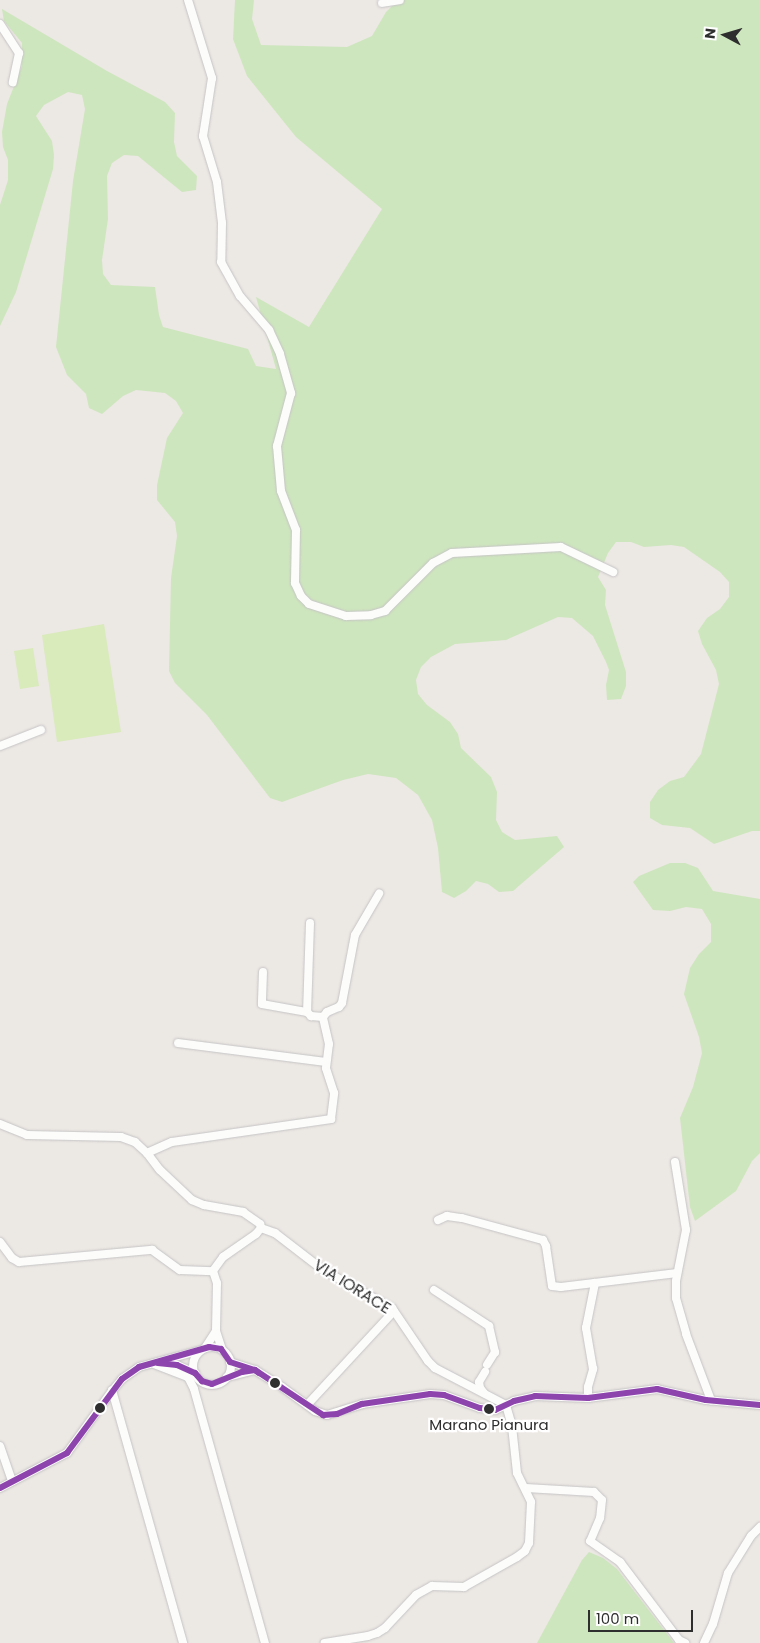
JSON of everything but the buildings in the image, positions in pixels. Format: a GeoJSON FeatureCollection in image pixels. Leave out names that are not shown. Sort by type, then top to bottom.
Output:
{"type":"FeatureCollection","features":[{"type":"Feature","properties":{"kind":"street"},"geometry":{"type":"LineString","coordinates":[[188,0],[212,78],[203,136],[217,182],[222,223],[221,262],[240,296],[269,330],[280,354],[291,393],[277,446],[281,490],[296,530],[295,583],[300,596],[308,604],[346,616],[371,615],[384,611],[433,563],[452,552],[561,547],[613,572]]}},
{"type":"Feature","properties":{"kind":"street"},"geometry":{"type":"LineString","coordinates":[[382,3],[400,0]]}},
{"type":"Feature","properties":{"kind":"street"},"geometry":{"type":"LineString","coordinates":[[0,24],[19,53],[13,82]]}},
{"type":"Feature","properties":{"kind":"street"},"geometry":{"type":"LineString","coordinates":[[0,746],[41,730]]}},
{"type":"Feature","properties":{"kind":"street"},"geometry":{"type":"LineString","coordinates":[[323,1017],[327,1012],[342,1003],[355,935],[379,894]]}},
{"type":"Feature","properties":{"kind":"street"},"geometry":{"type":"LineString","coordinates":[[307,1012],[310,923]]}},
{"type":"Feature","properties":{"kind":"street"},"geometry":{"type":"LineString","coordinates":[[263,972],[262,1004],[307,1012],[311,1016],[323,1017]]}},
{"type":"Feature","properties":{"kind":"street"},"geometry":{"type":"LineString","coordinates":[[147,1153],[172,1142],[331,1119],[334,1093],[327,1075],[326,1062],[329,1044],[323,1017]]}},
{"type":"Feature","properties":{"kind":"street"},"geometry":{"type":"LineString","coordinates":[[178,1043],[326,1062]]}},
{"type":"Feature","properties":{"kind":"street","name":"VIA IORACE"},"geometry":{"type":"LineString","coordinates":[[0,1124],[27,1135],[121,1137],[135,1142],[147,1153],[160,1170],[192,1200],[204,1205],[243,1212],[260,1224],[261,1228],[275,1233],[323,1270],[376,1298],[394,1311],[428,1361],[435,1368],[506,1405]]}},
{"type":"Feature","properties":{"kind":"street"},"geometry":{"type":"LineString","coordinates":[[675,1162],[686,1230],[677,1273],[676,1298],[680,1316],[711,1400]]}},
{"type":"Feature","properties":{"kind":"street"},"geometry":{"type":"LineString","coordinates":[[438,1220],[447,1216],[462,1218],[543,1240],[546,1246],[552,1286],[677,1273]]}},
{"type":"Feature","properties":{"kind":"street"},"geometry":{"type":"LineString","coordinates":[[213,1271],[223,1257],[261,1228]]}},
{"type":"Feature","properties":{"kind":"street"},"geometry":{"type":"LineString","coordinates":[[0,1242],[12,1258],[19,1262],[152,1250],[180,1270],[213,1271]]}},
{"type":"Feature","properties":{"kind":"street"},"geometry":{"type":"LineString","coordinates":[[213,1271],[217,1283],[216,1331],[222,1350],[230,1362],[255,1370],[307,1405],[327,1415],[362,1404],[430,1394],[444,1395],[480,1408],[495,1410],[535,1396],[588,1398],[658,1389],[711,1400],[760,1405]]}},
{"type":"Feature","properties":{"kind":"street"},"geometry":{"type":"LineString","coordinates":[[588,1398],[588,1388],[593,1370],[586,1328],[595,1283]]}},
{"type":"Feature","properties":{"kind":"street"},"geometry":{"type":"LineString","coordinates":[[434,1290],[489,1326],[495,1352],[479,1382],[480,1388],[487,1396]]}},
{"type":"Feature","properties":{"kind":"street"},"geometry":{"type":"LineString","coordinates":[[307,1405],[394,1311]]}},
{"type":"Feature","properties":{"kind":"street"},"geometry":{"type":"LineString","coordinates":[[194,1373],[194,1361],[216,1331]]}},
{"type":"Feature","properties":{"kind":"street"},"geometry":{"type":"LineString","coordinates":[[0,1488],[67,1453],[112,1390],[122,1379],[139,1368],[203,1349],[213,1347],[222,1350]]}},
{"type":"Feature","properties":{"kind":"street"},"geometry":{"type":"LineString","coordinates":[[227,1377],[230,1362]]}},
{"type":"Feature","properties":{"kind":"street"},"geometry":{"type":"LineString","coordinates":[[157,1363],[177,1365],[194,1373],[202,1381],[212,1384],[221,1382],[227,1377],[255,1370]]}},
{"type":"Feature","properties":{"kind":"street"},"geometry":{"type":"LineString","coordinates":[[157,1363],[188,1377],[194,1389],[265,1643]]}},
{"type":"Feature","properties":{"kind":"street"},"geometry":{"type":"LineString","coordinates":[[112,1390],[182,1643]]}},
{"type":"Feature","properties":{"kind":"street"},"geometry":{"type":"LineString","coordinates":[[325,1643],[377,1633],[385,1628],[416,1595],[432,1586],[464,1587],[525,1551],[531,1534],[532,1502],[517,1473],[512,1426],[506,1405]]}},
{"type":"Feature","properties":{"kind":"street"},"geometry":{"type":"LineString","coordinates":[[0,1446],[12,1481]]}},
{"type":"Feature","properties":{"kind":"street"},"geometry":{"type":"LineString","coordinates":[[526,1488],[594,1492],[602,1500],[600,1518],[590,1541],[620,1562],[679,1640],[685,1643]]}},
{"type":"Feature","properties":{"kind":"street"},"geometry":{"type":"LineString","coordinates":[[704,1643],[713,1624],[728,1573],[760,1527]]}},
{"type":"Feature","properties":{"kind":"green space"},"geometry":{"type":"Polygon","coordinates":[[[235,0],[254,0],[252,19],[261,45],[347,47],[372,36],[386,12],[398,0],[760,0],[760,831],[752,831],[714,844],[690,828],[662,825],[650,818],[650,802],[658,790],[670,781],[684,777],[701,754],[719,684],[716,670],[702,644],[698,631],[707,618],[720,609],[729,597],[729,582],[720,572],[684,547],[671,545],[644,547],[631,542],[616,542],[608,553],[598,577],[606,590],[605,605],[626,672],[626,686],[621,699],[607,700],[606,685],[609,670],[606,662],[593,636],[572,618],[558,617],[506,640],[455,644],[431,657],[421,667],[416,680],[418,694],[427,705],[450,722],[458,734],[461,748],[491,777],[497,792],[496,820],[502,832],[515,840],[557,836],[564,847],[513,891],[499,892],[488,884],[476,881],[466,891],[454,898],[442,892],[438,848],[432,820],[418,795],[396,778],[368,774],[343,780],[282,802],[270,798],[207,715],[175,683],[169,671],[171,578],[177,536],[175,522],[157,500],[157,485],[167,438],[183,413],[176,401],[165,393],[136,390],[123,396],[102,414],[89,408],[86,394],[67,375],[56,347],[73,181],[85,109],[82,95],[68,92],[44,105],[36,116],[52,141],[53,169],[16,292],[0,326],[0,205],[8,180],[8,160],[3,147],[2,132],[7,104],[22,66],[22,43],[4,21],[2,9],[107,71],[165,102],[175,113],[174,142],[177,156],[197,176],[196,190],[182,192],[138,156],[124,155],[112,163],[107,176],[108,219],[102,260],[103,274],[111,285],[155,287],[159,315],[163,327],[248,349],[256,366],[276,369],[256,297],[309,327],[382,209],[296,137],[247,76],[233,39],[235,0]]]}},
{"type":"Feature","properties":{"kind":"green space"},"geometry":{"type":"Polygon","coordinates":[[[104,624],[121,732],[57,742],[42,635],[104,624]]]}},
{"type":"Feature","properties":{"kind":"green space"},"geometry":{"type":"Polygon","coordinates":[[[33,648],[39,686],[20,689],[14,651],[33,648]]]}},
{"type":"Feature","properties":{"kind":"green space"},"geometry":{"type":"Polygon","coordinates":[[[670,863],[685,863],[698,868],[713,891],[760,899],[760,1153],[752,1161],[736,1191],[695,1221],[690,1207],[680,1118],[693,1087],[702,1053],[699,1037],[684,994],[690,968],[699,954],[711,942],[711,924],[702,909],[686,907],[670,911],[653,910],[633,882],[639,876],[670,863]]]}},
{"type":"Feature","properties":{"kind":"green space"},"geometry":{"type":"Polygon","coordinates":[[[589,1552],[603,1558],[617,1569],[674,1643],[537,1643],[582,1560],[589,1552]]]}},
{"type":"Feature","properties":{"kind":"transit line"},"geometry":{"type":"LineString","coordinates":[[0,1488],[67,1453],[122,1379],[139,1367],[209,1347],[221,1349],[230,1362],[255,1370],[323,1415],[337,1414],[362,1404],[430,1394],[444,1395],[480,1408],[495,1410],[514,1401],[535,1396],[588,1398],[657,1389],[706,1400],[760,1405]]}},
{"type":"Feature","properties":{"kind":"transit line"},"geometry":{"type":"LineString","coordinates":[[158,1363],[177,1365],[195,1373],[202,1381],[212,1384],[242,1372],[255,1370],[259,1373]]}},
{"type":"Feature","properties":{"kind":"place","name":"Marano Pianura"},"geometry":{"type":"Point","coordinates":[489,1409]}}]}
